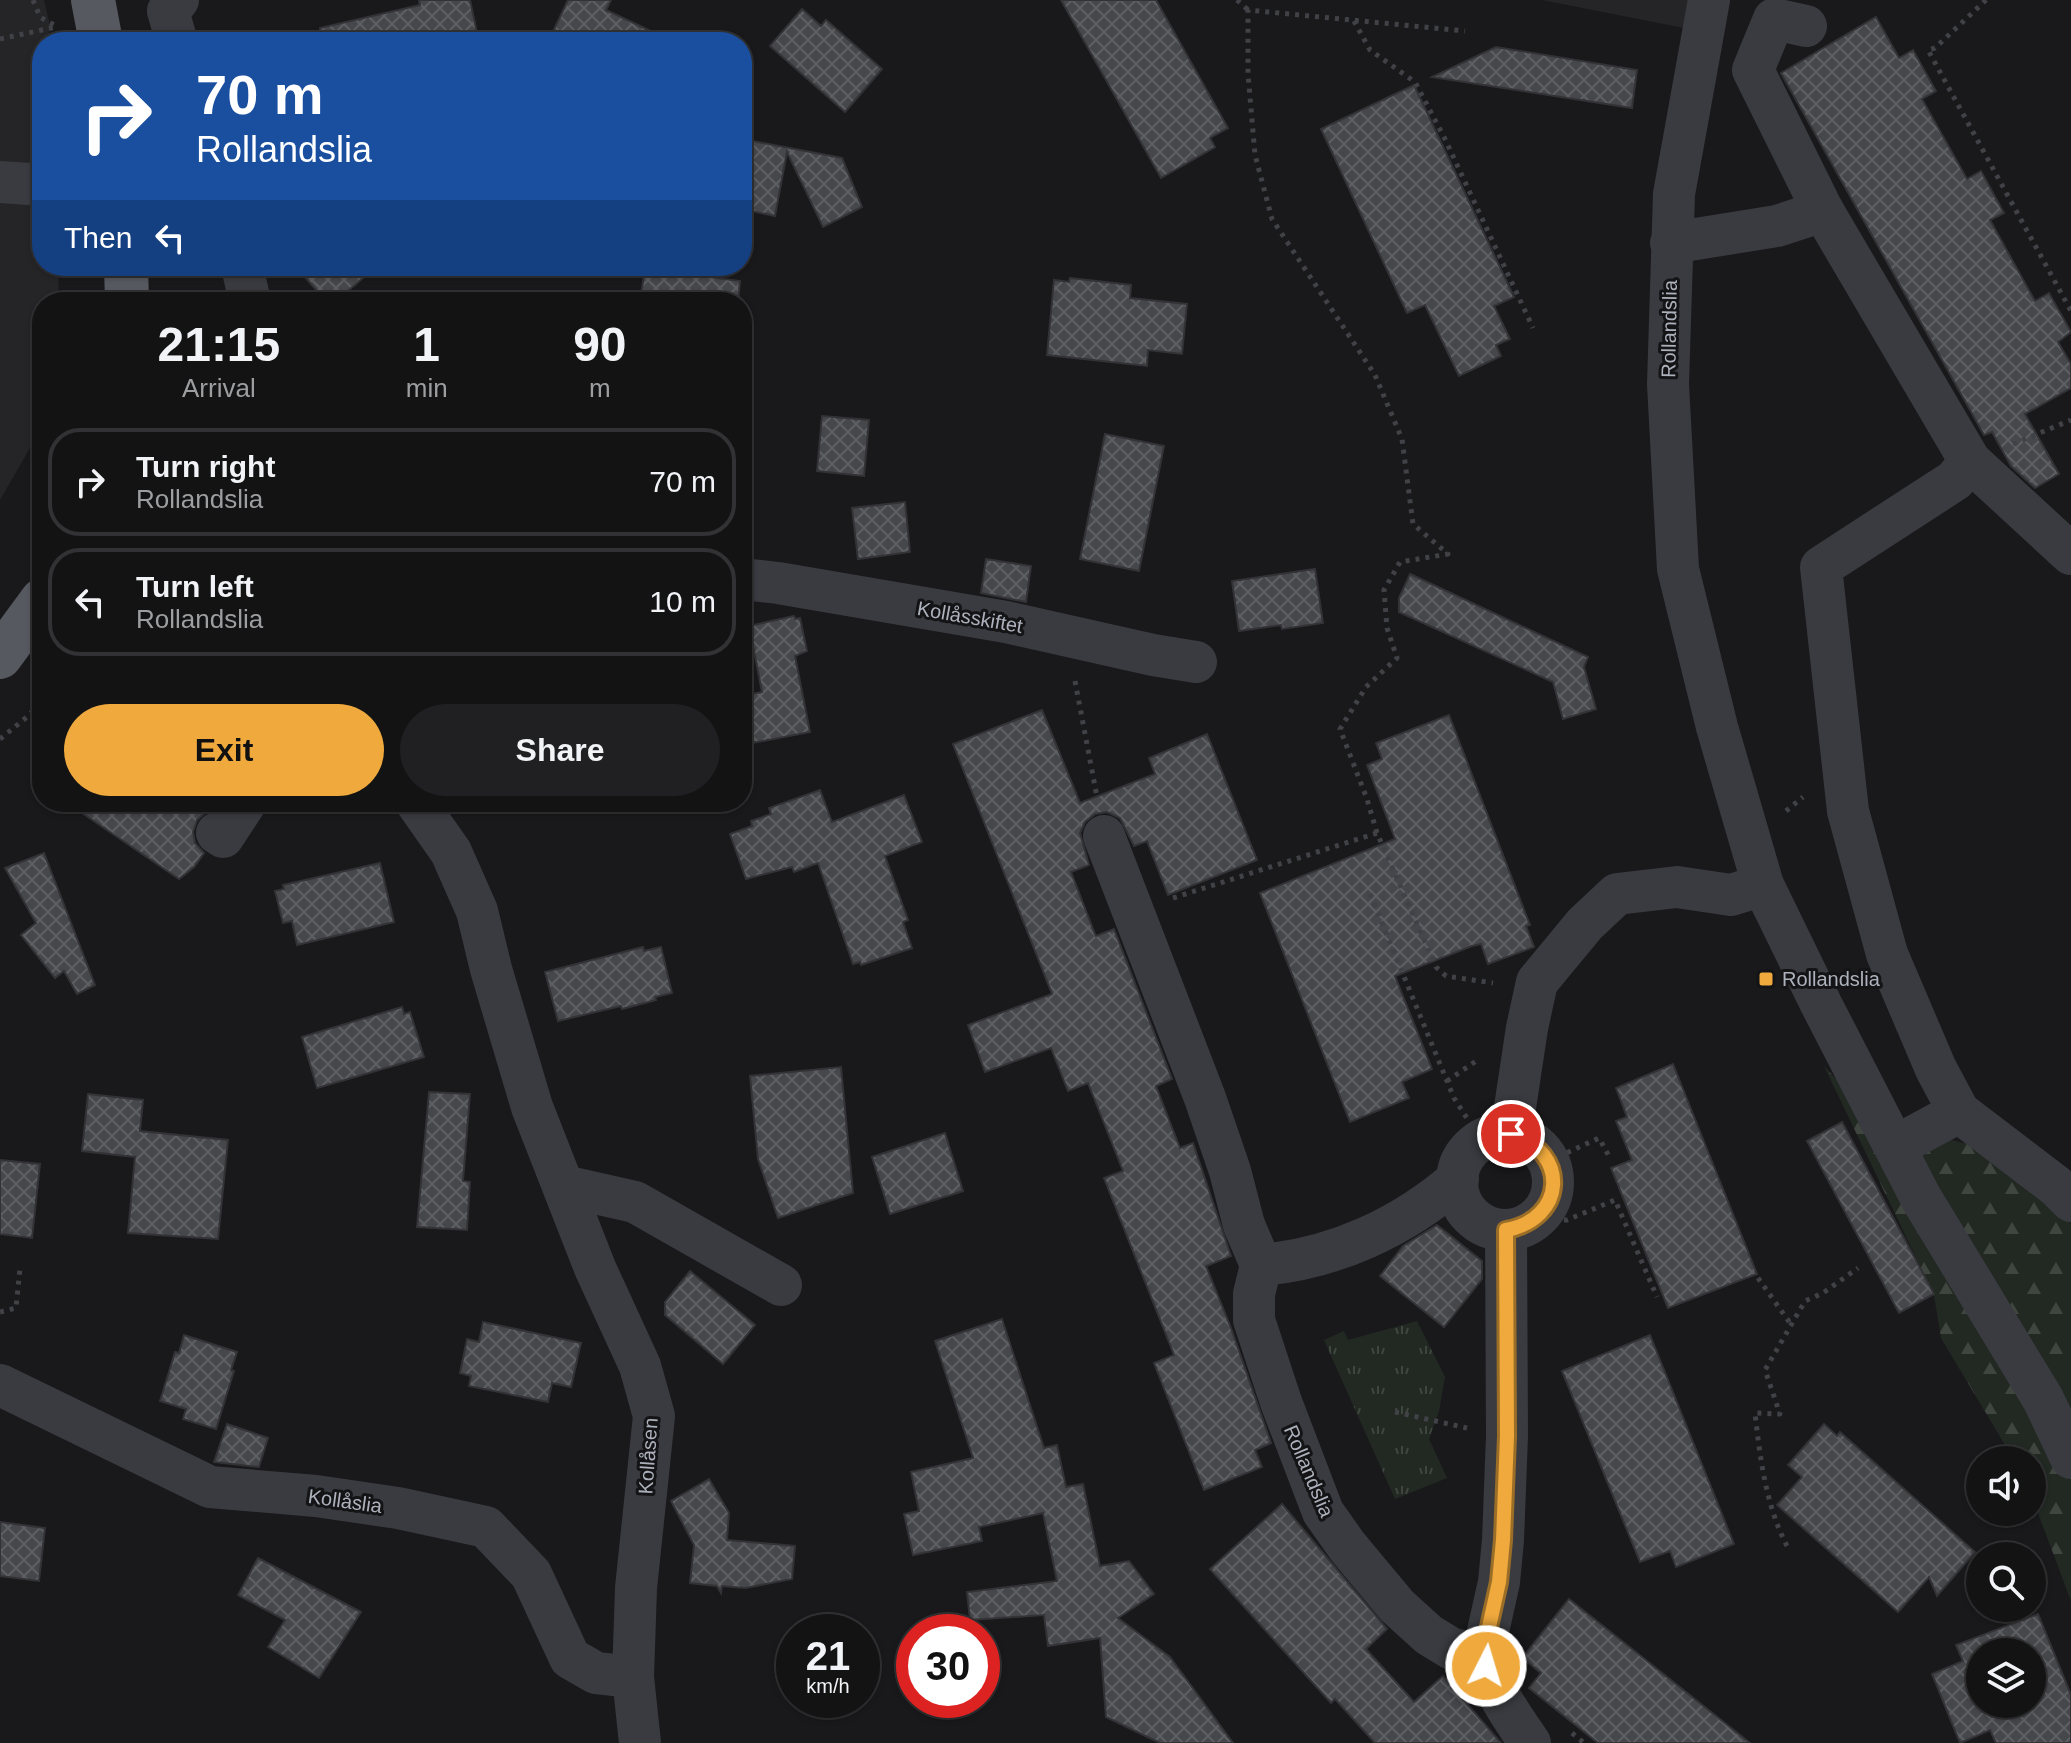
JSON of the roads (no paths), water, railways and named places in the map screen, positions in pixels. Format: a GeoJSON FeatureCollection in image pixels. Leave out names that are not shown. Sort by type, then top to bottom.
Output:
{"type":"FeatureCollection","features":[{"type":"Feature","properties":{"kind":"main road"},"geometry":{"type":"LineString","coordinates":[[93,0],[99,32]]}},
{"type":"Feature","properties":{"kind":"main road"},"geometry":{"type":"LineString","coordinates":[[0,657],[32,614]]}},
{"type":"Feature","properties":{"kind":"street"},"geometry":{"type":"LineString","coordinates":[[174,32],[168,11],[178,0]]}},
{"type":"Feature","properties":{"kind":"street","name":"Rollandslia"},"geometry":{"type":"LineString","coordinates":[[1709,0],[1674,194],[1668,384],[1678,569],[1717,727],[1763,885],[1921,1198],[2043,1399],[2071,1458]]}},
{"type":"Feature","properties":{"kind":"street"},"geometry":{"type":"LineString","coordinates":[[1806,26],[1774,19],[1753,70],[1823,211],[1970,461],[2071,554]]}},
{"type":"Feature","properties":{"kind":"street"},"geometry":{"type":"LineString","coordinates":[[0,182],[32,184]]}},
{"type":"Feature","properties":{"kind":"street"},"geometry":{"type":"LineString","coordinates":[[1671,243],[1777,226],[1823,211]]}},
{"type":"Feature","properties":{"kind":"street"},"geometry":{"type":"LineString","coordinates":[[1970,461],[1955,480],[1821,567],[1848,811],[1887,954],[1936,1069],[1959,1112],[2056,1186],[2071,1201]]}},
{"type":"Feature","properties":{"kind":"street","name":"Kollåsskiftet"},"geometry":{"type":"LineString","coordinates":[[752,580],[1006,622],[1196,662]]}},
{"type":"Feature","properties":{"kind":"street"},"geometry":{"type":"LineString","coordinates":[[217,833],[223,837],[239,812]]}},
{"type":"Feature","properties":{"kind":"street","name":"Kollåsen"},"geometry":{"type":"LineString","coordinates":[[423,812],[451,852],[477,911],[532,1107],[595,1268],[640,1366],[654,1416],[636,1588],[633,1677],[640,1743]]}},
{"type":"Feature","properties":{"kind":"street"},"geometry":{"type":"LineString","coordinates":[[1104,836],[1205,1098],[1230,1171],[1244,1225],[1261,1265],[1303,1260],[1388,1227],[1431,1202],[1458,1179]]}},
{"type":"Feature","properties":{"kind":"street"},"geometry":{"type":"LineString","coordinates":[[1496,1137],[1525,1041],[1537,982],[1585,924],[1617,894],[1677,887],[1731,895],[1763,885]]}},
{"type":"Feature","properties":{"kind":"street"},"geometry":{"type":"LineString","coordinates":[[1896,1146],[1959,1112]]}},
{"type":"Feature","properties":{"kind":"street"},"geometry":{"type":"LineString","coordinates":[[1496,1137],[1527,1139],[1540,1148],[1549,1161],[1553,1193],[1546,1208],[1521,1225],[1490,1228],[1476,1221],[1459,1195],[1461,1164],[1469,1150],[1496,1137]]}},
{"type":"Feature","properties":{"kind":"street"},"geometry":{"type":"LineString","coordinates":[[564,1186],[635,1202],[781,1285]]}},
{"type":"Feature","properties":{"kind":"street"},"geometry":{"type":"LineString","coordinates":[[1521,1225],[1499,1582],[1483,1654],[1510,1714],[1530,1743]]}},
{"type":"Feature","properties":{"kind":"street","name":"Rollandslia"},"geometry":{"type":"LineString","coordinates":[[1261,1265],[1254,1294],[1254,1320],[1323,1512],[1397,1606],[1429,1635],[1452,1649],[1483,1654]]}},
{"type":"Feature","properties":{"kind":"street","name":"Kollåslia"},"geometry":{"type":"LineString","coordinates":[[0,1385],[210,1487],[316,1496],[398,1508],[486,1527],[531,1574],[570,1658],[596,1673],[633,1677]]}},
{"type":"Feature","properties":{"kind":"place","name":"Rollandslia"},"geometry":{"type":"Point","coordinates":[1766,979]}}]}
